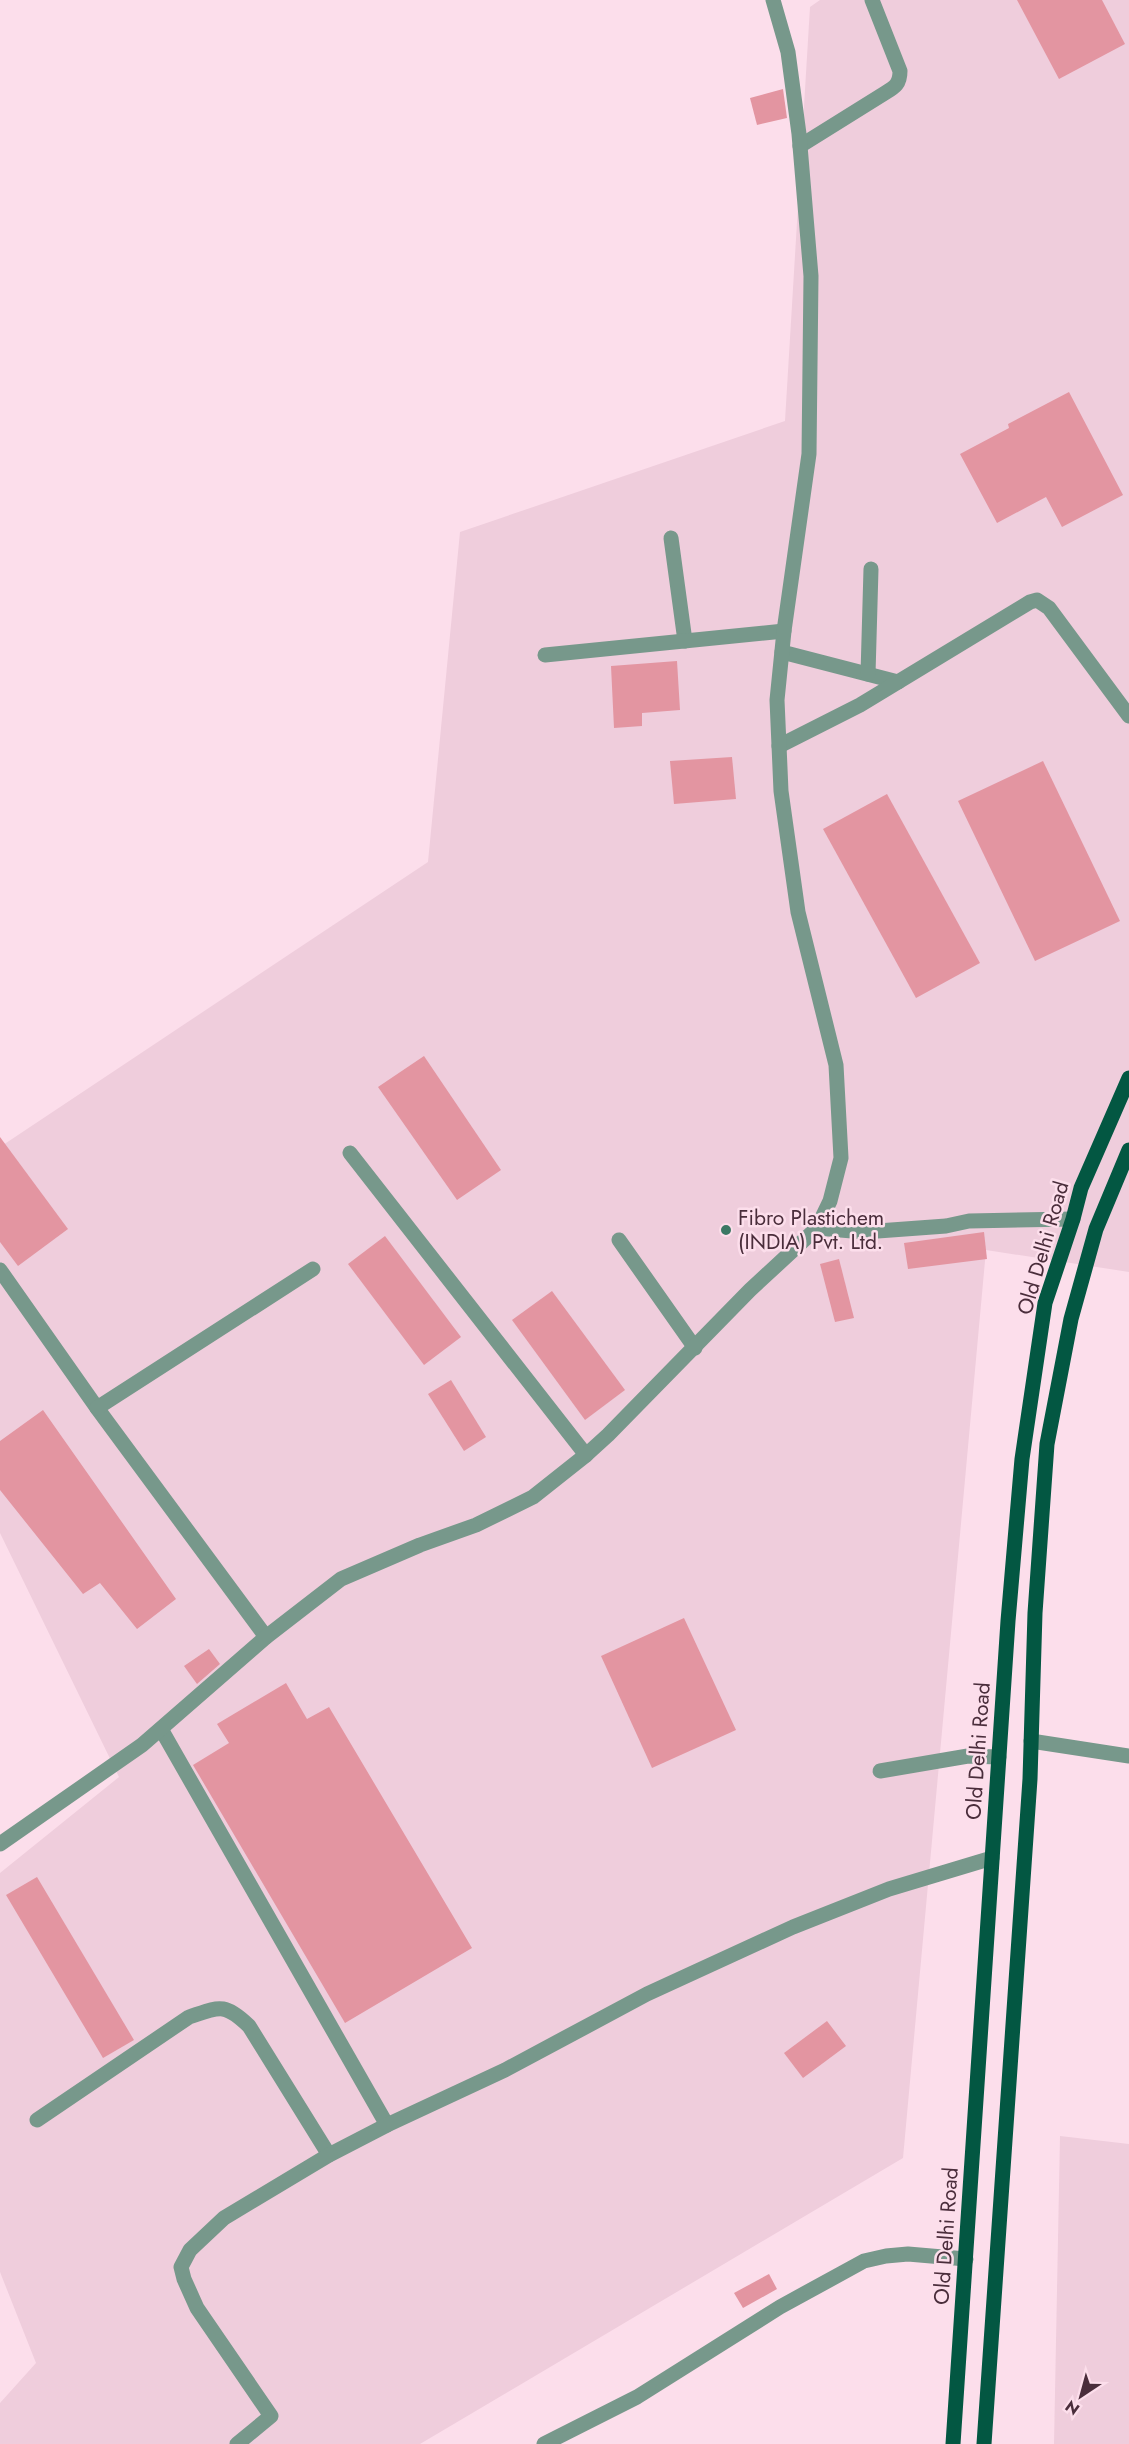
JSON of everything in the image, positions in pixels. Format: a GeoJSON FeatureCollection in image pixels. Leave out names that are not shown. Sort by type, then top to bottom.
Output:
{"type":"FeatureCollection","features":[{"type":"Feature","properties":{"kind":"main road","name":"Old Delhi Road"},"geometry":{"type":"LineString","coordinates":[[953,2444],[1008,1621],[1022,1459],[1045,1303],[1073,1219],[1080,1188],[1129,1078]]}},
{"type":"Feature","properties":{"kind":"main road"},"geometry":{"type":"LineString","coordinates":[[984,2444],[1031,1741],[1035,1613],[1047,1444],[1071,1319],[1096,1229],[1129,1150]]}},
{"type":"Feature","properties":{"kind":"street"},"geometry":{"type":"LineString","coordinates":[[0,1844],[142,1745],[266,1637],[341,1579],[420,1545],[476,1525],[533,1497],[586,1455],[695,1348],[750,1290],[817,1228],[830,1201],[841,1158],[837,1065],[798,912],[781,791],[777,700],[784,631],[809,454],[811,276],[800,146],[788,52],[773,0]]}},
{"type":"Feature","properties":{"kind":"street"},"geometry":{"type":"LineString","coordinates":[[800,146],[885,93],[900,80],[900,71],[872,0]]}},
{"type":"Feature","properties":{"kind":"street"},"geometry":{"type":"LineString","coordinates":[[671,538],[685,641]]}},
{"type":"Feature","properties":{"kind":"street"},"geometry":{"type":"LineString","coordinates":[[868,674],[871,570]]}},
{"type":"Feature","properties":{"kind":"street"},"geometry":{"type":"LineString","coordinates":[[779,746],[860,705],[1030,602],[1037,600],[1049,608],[1129,716]]}},
{"type":"Feature","properties":{"kind":"street"},"geometry":{"type":"LineString","coordinates":[[545,655],[784,631]]}},
{"type":"Feature","properties":{"kind":"street"},"geometry":{"type":"LineString","coordinates":[[782,652],[897,682]]}},
{"type":"Feature","properties":{"kind":"street"},"geometry":{"type":"LineString","coordinates":[[350,1153],[586,1455]]}},
{"type":"Feature","properties":{"kind":"street"},"geometry":{"type":"LineString","coordinates":[[817,1228],[864,1232],[946,1226],[969,1221],[1073,1219]]}},
{"type":"Feature","properties":{"kind":"street"},"geometry":{"type":"LineString","coordinates":[[619,1240],[695,1348]]}},
{"type":"Feature","properties":{"kind":"street"},"geometry":{"type":"LineString","coordinates":[[97,1408],[313,1269]]}},
{"type":"Feature","properties":{"kind":"street"},"geometry":{"type":"LineString","coordinates":[[0,1270],[97,1408],[266,1637]]}},
{"type":"Feature","properties":{"kind":"street"},"geometry":{"type":"LineString","coordinates":[[161,1729],[387,2125]]}},
{"type":"Feature","properties":{"kind":"street"},"geometry":{"type":"LineString","coordinates":[[1031,1741],[1129,1756]]}},
{"type":"Feature","properties":{"kind":"street"},"geometry":{"type":"LineString","coordinates":[[880,1771],[968,1756],[999,1757]]}},
{"type":"Feature","properties":{"kind":"street"},"geometry":{"type":"LineString","coordinates":[[237,2444],[271,2416],[197,2308],[184,2280],[181,2266],[190,2250],[224,2218],[329,2155],[505,2070],[647,1994],[793,1927],[889,1889],[992,1858]]}},
{"type":"Feature","properties":{"kind":"street"},"geometry":{"type":"LineString","coordinates":[[37,2120],[189,2018],[216,2008],[234,2011],[249,2026],[329,2155]]}},
{"type":"Feature","properties":{"kind":"street"},"geometry":{"type":"LineString","coordinates":[[544,2444],[637,2397],[780,2307],[864,2261],[908,2254],[966,2259]]}},
{"type":"Feature","properties":{"kind":"shaded area"},"geometry":{"type":"Polygon","coordinates":[[[820,0],[1129,0],[1129,1272],[986,1250],[903,2158],[420,2444],[0,2444],[0,2403],[36,2363],[0,2272],[0,1873],[119,1777],[0,1533],[0,1147],[428,862],[460,532],[785,421],[810,7],[820,0]]]}},
{"type":"Feature","properties":{"kind":"shaded area"},"geometry":{"type":"Polygon","coordinates":[[[1060,2136],[1129,2144],[1129,2444],[1054,2444],[1060,2136]]]}},
{"type":"Feature","properties":{"kind":"building"},"geometry":{"type":"Polygon","coordinates":[[[1017,0],[1102,0],[1125,44],[1059,79],[1017,0]]]}},
{"type":"Feature","properties":{"kind":"building"},"geometry":{"type":"Polygon","coordinates":[[[783,89],[787,118],[757,125],[750,98],[783,89]]]}},
{"type":"Feature","properties":{"kind":"building"},"geometry":{"type":"Polygon","coordinates":[[[1069,392],[1123,495],[1062,527],[1046,497],[997,523],[960,454],[1009,428],[1008,424],[1069,392]]]}},
{"type":"Feature","properties":{"kind":"building"},"geometry":{"type":"Polygon","coordinates":[[[677,661],[680,710],[642,713],[642,726],[614,728],[611,666],[677,661]]]}},
{"type":"Feature","properties":{"kind":"building"},"geometry":{"type":"Polygon","coordinates":[[[732,757],[736,799],[674,804],[670,761],[732,757]]]}},
{"type":"Feature","properties":{"kind":"building"},"geometry":{"type":"Polygon","coordinates":[[[1043,761],[1120,921],[1035,961],[958,801],[1043,761]]]}},
{"type":"Feature","properties":{"kind":"building"},"geometry":{"type":"Polygon","coordinates":[[[887,794],[980,963],[916,998],[823,829],[887,794]]]}},
{"type":"Feature","properties":{"kind":"building"},"geometry":{"type":"Polygon","coordinates":[[[424,1056],[501,1170],[457,1200],[378,1087],[424,1056]]]}},
{"type":"Feature","properties":{"kind":"building"},"geometry":{"type":"Polygon","coordinates":[[[0,1137],[68,1229],[18,1266],[0,1242],[0,1137]]]}},
{"type":"Feature","properties":{"kind":"building"},"geometry":{"type":"Polygon","coordinates":[[[984,1232],[987,1259],[908,1269],[904,1243],[984,1232]]]}},
{"type":"Feature","properties":{"kind":"building"},"geometry":{"type":"Polygon","coordinates":[[[385,1236],[461,1337],[424,1365],[348,1264],[385,1236]]]}},
{"type":"Feature","properties":{"kind":"building"},"geometry":{"type":"Polygon","coordinates":[[[839,1259],[854,1318],[835,1322],[820,1264],[839,1259]]]}},
{"type":"Feature","properties":{"kind":"building"},"geometry":{"type":"Polygon","coordinates":[[[552,1291],[625,1390],[585,1420],[512,1320],[552,1291]]]}},
{"type":"Feature","properties":{"kind":"building"},"geometry":{"type":"Polygon","coordinates":[[[451,1380],[486,1437],[464,1451],[428,1394],[451,1380]]]}},
{"type":"Feature","properties":{"kind":"building"},"geometry":{"type":"Polygon","coordinates":[[[43,1410],[176,1599],[137,1629],[100,1583],[83,1594],[0,1490],[0,1441],[43,1410]]]}},
{"type":"Feature","properties":{"kind":"building"},"geometry":{"type":"Polygon","coordinates":[[[684,1618],[736,1730],[652,1768],[601,1656],[684,1618]]]}},
{"type":"Feature","properties":{"kind":"building"},"geometry":{"type":"Polygon","coordinates":[[[209,1649],[220,1664],[197,1684],[184,1666],[209,1649]]]}},
{"type":"Feature","properties":{"kind":"building"},"geometry":{"type":"Polygon","coordinates":[[[286,1683],[307,1719],[329,1707],[472,1948],[345,2023],[193,1765],[229,1743],[217,1724],[286,1683]]]}},
{"type":"Feature","properties":{"kind":"building"},"geometry":{"type":"Polygon","coordinates":[[[37,1877],[134,2040],[103,2058],[6,1895],[37,1877]]]}},
{"type":"Feature","properties":{"kind":"building"},"geometry":{"type":"Polygon","coordinates":[[[827,2021],[846,2046],[803,2078],[784,2053],[827,2021]]]}},
{"type":"Feature","properties":{"kind":"building"},"geometry":{"type":"Polygon","coordinates":[[[769,2274],[777,2289],[743,2308],[734,2293],[769,2274]]]}},
{"type":"Feature","properties":{"kind":"place","name":"Fibro Plastichem (INDIA) Pvt. Ltd."},"geometry":{"type":"Point","coordinates":[726,1230]}}]}
